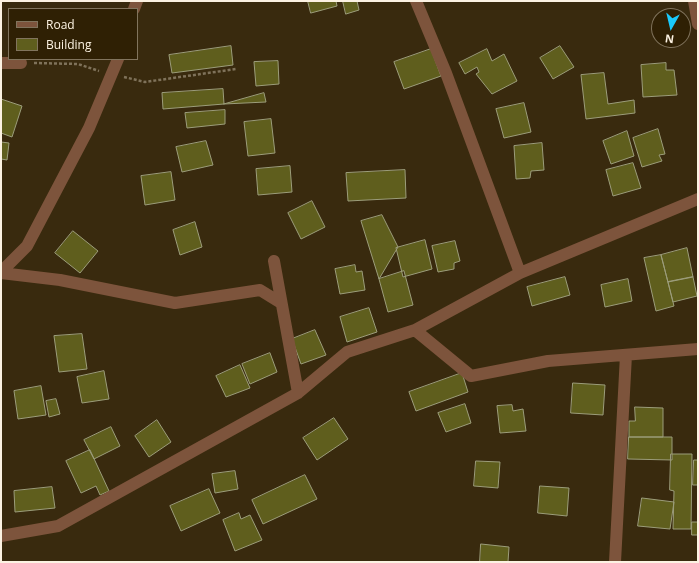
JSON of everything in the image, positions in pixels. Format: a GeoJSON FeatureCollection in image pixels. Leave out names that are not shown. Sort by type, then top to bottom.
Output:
{"type":"FeatureCollection","features":[{"type":"Feature","properties":{"kind":"street"},"geometry":{"type":"LineString","coordinates":[[416,1],[446,73],[520,273]]}},
{"type":"Feature","properties":{"kind":"street"},"geometry":{"type":"LineString","coordinates":[[694,1],[698,24]]}},
{"type":"Feature","properties":{"kind":"street"},"geometry":{"type":"LineString","coordinates":[[1,273],[27,246],[90,128],[118,60]]}},
{"type":"Feature","properties":{"kind":"street"},"geometry":{"type":"LineString","coordinates":[[1,63],[21,63]]}},
{"type":"Feature","properties":{"kind":"street"},"geometry":{"type":"LineString","coordinates":[[1,536],[58,526],[298,393],[347,352],[415,330],[520,273],[698,199]]}},
{"type":"Feature","properties":{"kind":"street"},"geometry":{"type":"LineString","coordinates":[[274,261],[298,393]]}},
{"type":"Feature","properties":{"kind":"street"},"geometry":{"type":"LineString","coordinates":[[1,273],[60,280],[175,303],[260,290],[282,303]]}},
{"type":"Feature","properties":{"kind":"street"},"geometry":{"type":"LineString","coordinates":[[415,330],[471,376],[548,361],[698,349]]}},
{"type":"Feature","properties":{"kind":"street"},"geometry":{"type":"LineString","coordinates":[[615,562],[626,355]]}},
{"type":"Feature","properties":{"kind":"building"},"geometry":{"type":"Polygon","coordinates":[[[308,1],[336,1],[337,6],[311,13],[308,1]]]}},
{"type":"Feature","properties":{"kind":"building"},"geometry":{"type":"Polygon","coordinates":[[[343,1],[357,1],[359,10],[346,14],[343,1]]]}},
{"type":"Feature","properties":{"kind":"building"},"geometry":{"type":"Polygon","coordinates":[[[231,46],[233,65],[172,73],[169,55],[231,46]]]}},
{"type":"Feature","properties":{"kind":"building"},"geometry":{"type":"Polygon","coordinates":[[[560,46],[574,67],[553,79],[540,58],[560,46]]]}},
{"type":"Feature","properties":{"kind":"building"},"geometry":{"type":"Polygon","coordinates":[[[431,49],[441,76],[404,89],[394,62],[431,49]]]}},
{"type":"Feature","properties":{"kind":"building"},"geometry":{"type":"Polygon","coordinates":[[[487,49],[492,61],[504,54],[517,81],[492,94],[476,74],[479,72],[477,67],[465,74],[459,63],[487,49]]]}},
{"type":"Feature","properties":{"kind":"building"},"geometry":{"type":"Polygon","coordinates":[[[278,61],[279,84],[256,86],[254,62],[278,61]]]}},
{"type":"Feature","properties":{"kind":"building"},"geometry":{"type":"Polygon","coordinates":[[[666,63],[666,70],[674,70],[677,95],[643,97],[641,65],[666,63]]]}},
{"type":"Feature","properties":{"kind":"building"},"geometry":{"type":"Polygon","coordinates":[[[604,73],[608,104],[634,100],[635,113],[586,119],[581,75],[604,73]]]}},
{"type":"Feature","properties":{"kind":"building"},"geometry":{"type":"Polygon","coordinates":[[[223,89],[224,104],[163,109],[162,93],[223,89]]]}},
{"type":"Feature","properties":{"kind":"building"},"geometry":{"type":"Polygon","coordinates":[[[264,93],[266,102],[224,104],[264,93]]]}},
{"type":"Feature","properties":{"kind":"building"},"geometry":{"type":"Polygon","coordinates":[[[1,99],[22,106],[12,137],[1,133],[1,99]]]}},
{"type":"Feature","properties":{"kind":"building"},"geometry":{"type":"Polygon","coordinates":[[[524,103],[531,132],[504,138],[496,109],[524,103]]]}},
{"type":"Feature","properties":{"kind":"building"},"geometry":{"type":"Polygon","coordinates":[[[225,110],[225,124],[187,128],[185,113],[225,110]]]}},
{"type":"Feature","properties":{"kind":"building"},"geometry":{"type":"Polygon","coordinates":[[[271,119],[275,153],[248,156],[244,122],[271,119]]]}},
{"type":"Feature","properties":{"kind":"building"},"geometry":{"type":"Polygon","coordinates":[[[658,129],[665,154],[659,155],[662,161],[642,167],[633,138],[658,129]]]}},
{"type":"Feature","properties":{"kind":"building"},"geometry":{"type":"Polygon","coordinates":[[[627,131],[634,156],[611,164],[603,141],[627,131]]]}},
{"type":"Feature","properties":{"kind":"building"},"geometry":{"type":"Polygon","coordinates":[[[206,141],[213,165],[182,172],[176,147],[206,141]]]}},
{"type":"Feature","properties":{"kind":"building"},"geometry":{"type":"Polygon","coordinates":[[[1,142],[9,143],[7,160],[1,159],[1,142]]]}},
{"type":"Feature","properties":{"kind":"building"},"geometry":{"type":"Polygon","coordinates":[[[542,143],[544,170],[531,171],[530,178],[516,179],[514,146],[542,143]]]}},
{"type":"Feature","properties":{"kind":"building"},"geometry":{"type":"Polygon","coordinates":[[[633,163],[641,188],[613,196],[606,170],[633,163]]]}},
{"type":"Feature","properties":{"kind":"building"},"geometry":{"type":"Polygon","coordinates":[[[290,166],[292,192],[258,195],[256,169],[290,166]]]}},
{"type":"Feature","properties":{"kind":"building"},"geometry":{"type":"Polygon","coordinates":[[[405,170],[406,198],[348,201],[346,173],[405,170]]]}},
{"type":"Feature","properties":{"kind":"building"},"geometry":{"type":"Polygon","coordinates":[[[171,172],[175,200],[145,205],[141,176],[171,172]]]}},
{"type":"Feature","properties":{"kind":"building"},"geometry":{"type":"Polygon","coordinates":[[[312,201],[325,227],[301,239],[288,213],[312,201]]]}},
{"type":"Feature","properties":{"kind":"building"},"geometry":{"type":"Polygon","coordinates":[[[382,215],[398,247],[379,279],[361,221],[382,215]]]}},
{"type":"Feature","properties":{"kind":"building"},"geometry":{"type":"Polygon","coordinates":[[[195,222],[202,247],[180,255],[173,230],[195,222]]]}},
{"type":"Feature","properties":{"kind":"building"},"geometry":{"type":"Polygon","coordinates":[[[73,231],[98,251],[80,273],[55,253],[73,231]]]}},
{"type":"Feature","properties":{"kind":"building"},"geometry":{"type":"Polygon","coordinates":[[[425,240],[432,269],[403,277],[396,248],[425,240]]]}},
{"type":"Feature","properties":{"kind":"building"},"geometry":{"type":"Polygon","coordinates":[[[455,241],[460,261],[454,263],[454,269],[438,272],[432,246],[455,241]]]}},
{"type":"Feature","properties":{"kind":"building"},"geometry":{"type":"Polygon","coordinates":[[[687,248],[693,277],[668,282],[661,255],[687,248]]]}},
{"type":"Feature","properties":{"kind":"building"},"geometry":{"type":"Polygon","coordinates":[[[661,255],[674,306],[656,311],[644,258],[661,255]]]}},
{"type":"Feature","properties":{"kind":"building"},"geometry":{"type":"Polygon","coordinates":[[[355,265],[356,272],[362,271],[365,290],[340,294],[335,269],[355,265]]]}},
{"type":"Feature","properties":{"kind":"building"},"geometry":{"type":"Polygon","coordinates":[[[404,271],[413,305],[388,312],[379,279],[404,271]]]}},
{"type":"Feature","properties":{"kind":"building"},"geometry":{"type":"Polygon","coordinates":[[[565,277],[570,295],[532,306],[527,287],[565,277]]]}},
{"type":"Feature","properties":{"kind":"building"},"geometry":{"type":"Polygon","coordinates":[[[693,277],[697,296],[673,302],[668,282],[693,277]]]}},
{"type":"Feature","properties":{"kind":"building"},"geometry":{"type":"Polygon","coordinates":[[[628,279],[632,301],[605,307],[601,285],[628,279]]]}},
{"type":"Feature","properties":{"kind":"building"},"geometry":{"type":"Polygon","coordinates":[[[369,308],[377,332],[347,342],[340,317],[369,308]]]}},
{"type":"Feature","properties":{"kind":"building"},"geometry":{"type":"Polygon","coordinates":[[[315,330],[326,355],[301,364],[292,339],[315,330]]]}},
{"type":"Feature","properties":{"kind":"building"},"geometry":{"type":"Polygon","coordinates":[[[82,334],[87,369],[59,372],[54,336],[82,334]]]}},
{"type":"Feature","properties":{"kind":"building"},"geometry":{"type":"Polygon","coordinates":[[[270,353],[277,372],[250,384],[242,364],[270,353]]]}},
{"type":"Feature","properties":{"kind":"building"},"geometry":{"type":"Polygon","coordinates":[[[240,365],[250,388],[226,397],[216,376],[240,365]]]}},
{"type":"Feature","properties":{"kind":"building"},"geometry":{"type":"Polygon","coordinates":[[[104,371],[109,399],[82,403],[77,377],[104,371]]]}},
{"type":"Feature","properties":{"kind":"building"},"geometry":{"type":"Polygon","coordinates":[[[462,373],[468,392],[416,411],[409,392],[462,373]]]}},
{"type":"Feature","properties":{"kind":"building"},"geometry":{"type":"Polygon","coordinates":[[[573,383],[605,385],[603,415],[571,413],[573,383]]]}},
{"type":"Feature","properties":{"kind":"building"},"geometry":{"type":"Polygon","coordinates":[[[41,386],[46,415],[18,419],[14,391],[41,386]]]}},
{"type":"Feature","properties":{"kind":"building"},"geometry":{"type":"Polygon","coordinates":[[[56,399],[60,414],[49,417],[46,401],[56,399]]]}},
{"type":"Feature","properties":{"kind":"building"},"geometry":{"type":"Polygon","coordinates":[[[465,404],[471,423],[446,432],[438,413],[465,404]]]}},
{"type":"Feature","properties":{"kind":"building"},"geometry":{"type":"Polygon","coordinates":[[[512,405],[513,411],[523,409],[526,431],[500,433],[497,406],[512,405]]]}},
{"type":"Feature","properties":{"kind":"building"},"geometry":{"type":"Polygon","coordinates":[[[635,407],[663,408],[663,437],[629,437],[629,421],[635,421],[635,407]]]}},
{"type":"Feature","properties":{"kind":"building"},"geometry":{"type":"Polygon","coordinates":[[[334,418],[348,439],[317,460],[303,438],[334,418]]]}},
{"type":"Feature","properties":{"kind":"building"},"geometry":{"type":"Polygon","coordinates":[[[157,420],[171,442],[149,457],[135,436],[157,420]]]}},
{"type":"Feature","properties":{"kind":"building"},"geometry":{"type":"Polygon","coordinates":[[[111,427],[120,446],[94,459],[84,440],[111,427]]]}},
{"type":"Feature","properties":{"kind":"building"},"geometry":{"type":"Polygon","coordinates":[[[629,437],[672,437],[672,460],[628,459],[629,437]]]}},
{"type":"Feature","properties":{"kind":"building"},"geometry":{"type":"Polygon","coordinates":[[[90,450],[109,491],[100,495],[96,486],[81,493],[66,461],[90,450]]]}},
{"type":"Feature","properties":{"kind":"building"},"geometry":{"type":"Polygon","coordinates":[[[671,454],[692,454],[691,529],[673,529],[674,491],[670,490],[671,454]]]}},
{"type":"Feature","properties":{"kind":"building"},"geometry":{"type":"Polygon","coordinates":[[[694,460],[698,460],[698,485],[693,485],[694,460]]]}},
{"type":"Feature","properties":{"kind":"building"},"geometry":{"type":"Polygon","coordinates":[[[476,461],[500,462],[498,488],[474,486],[476,461]]]}},
{"type":"Feature","properties":{"kind":"building"},"geometry":{"type":"Polygon","coordinates":[[[235,471],[238,489],[215,493],[212,474],[235,471]]]}},
{"type":"Feature","properties":{"kind":"building"},"geometry":{"type":"Polygon","coordinates":[[[305,475],[317,499],[263,524],[252,500],[305,475]]]}},
{"type":"Feature","properties":{"kind":"building"},"geometry":{"type":"Polygon","coordinates":[[[540,486],[569,488],[567,516],[538,513],[540,486]]]}},
{"type":"Feature","properties":{"kind":"building"},"geometry":{"type":"Polygon","coordinates":[[[52,487],[55,508],[15,512],[14,491],[52,487]]]}},
{"type":"Feature","properties":{"kind":"building"},"geometry":{"type":"Polygon","coordinates":[[[209,489],[220,513],[181,531],[170,506],[209,489]]]}},
{"type":"Feature","properties":{"kind":"building"},"geometry":{"type":"Polygon","coordinates":[[[642,498],[674,502],[670,529],[638,526],[642,498]]]}},
{"type":"Feature","properties":{"kind":"building"},"geometry":{"type":"Polygon","coordinates":[[[239,513],[241,519],[250,515],[262,540],[235,551],[223,520],[239,513]]]}},
{"type":"Feature","properties":{"kind":"building"},"geometry":{"type":"Polygon","coordinates":[[[692,522],[698,522],[698,535],[692,535],[692,522]]]}},
{"type":"Feature","properties":{"kind":"building"},"geometry":{"type":"Polygon","coordinates":[[[481,544],[509,547],[508,562],[480,562],[481,544]]]}}]}
